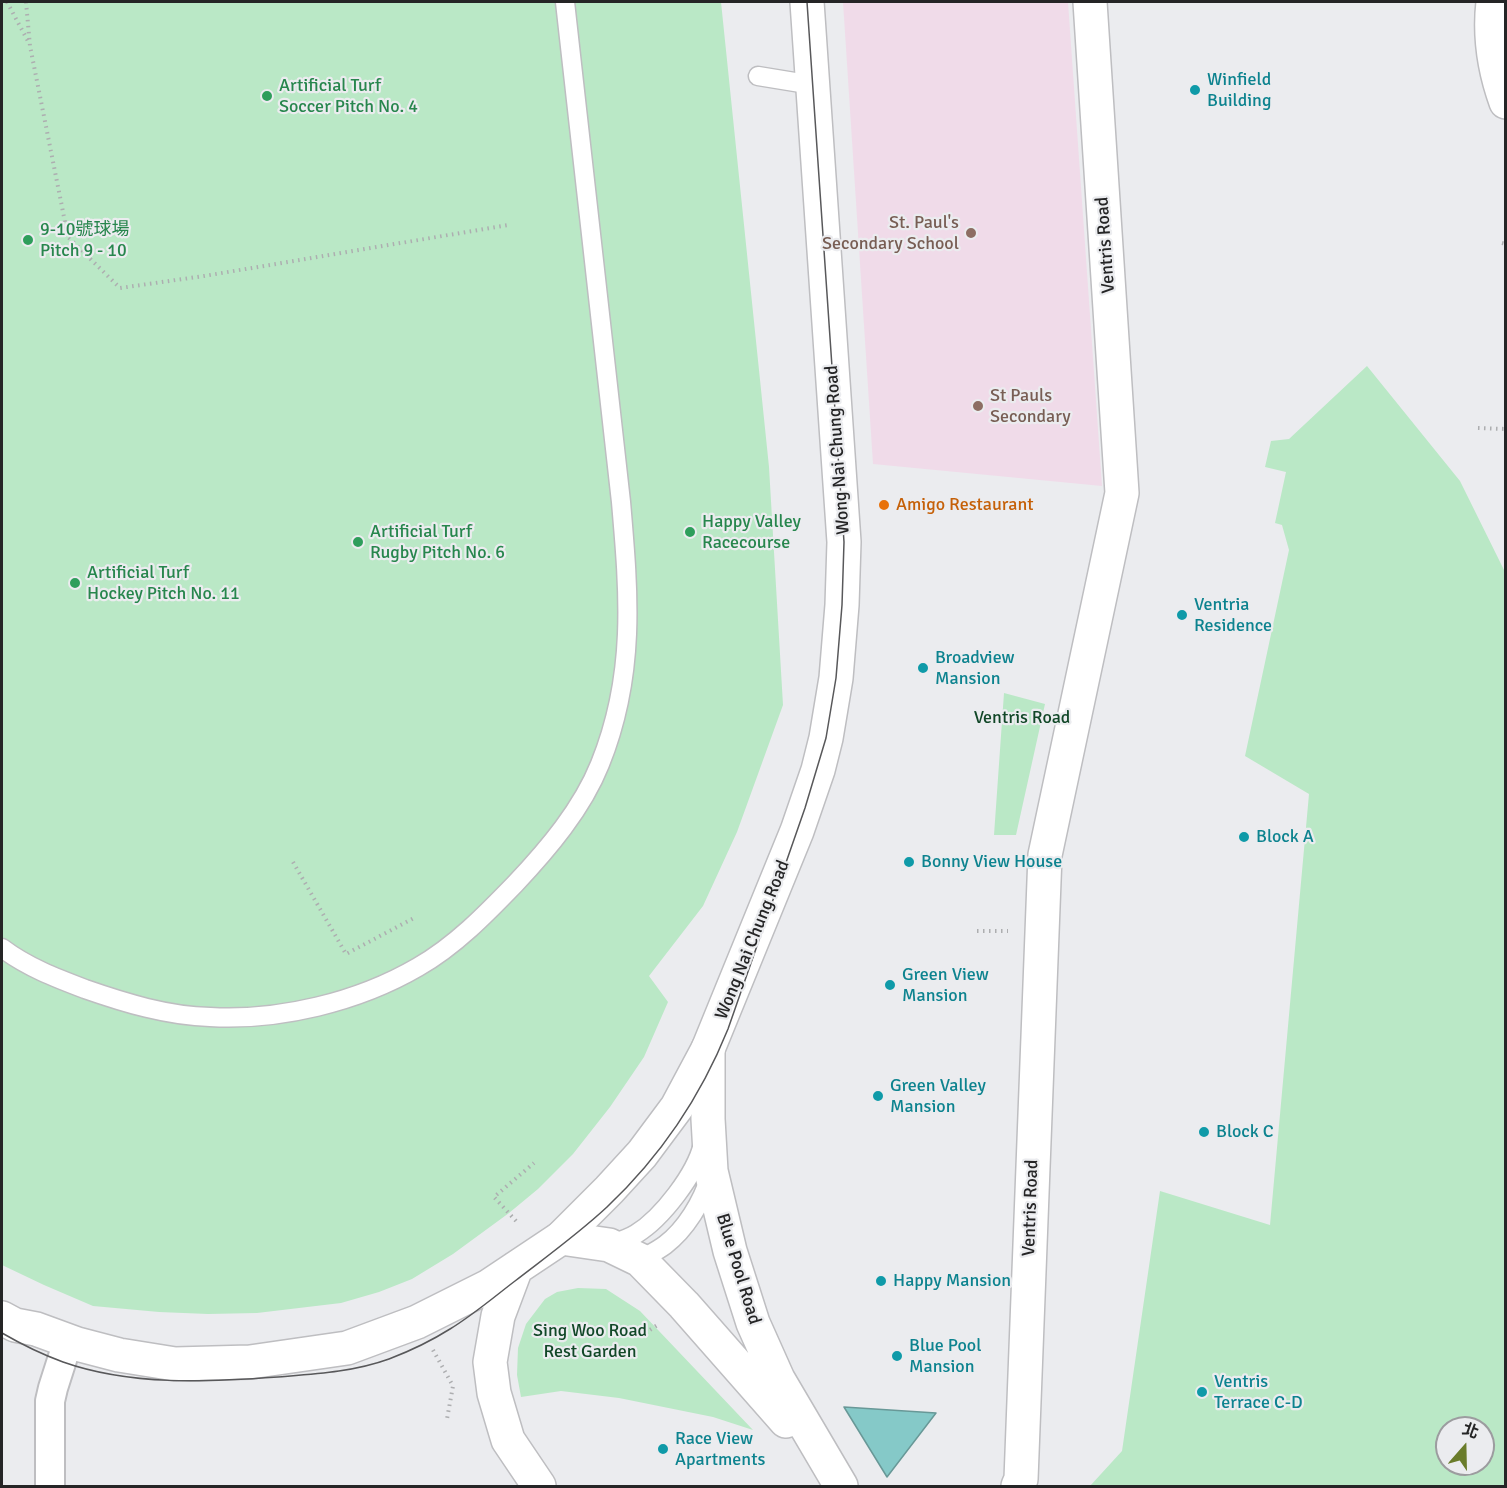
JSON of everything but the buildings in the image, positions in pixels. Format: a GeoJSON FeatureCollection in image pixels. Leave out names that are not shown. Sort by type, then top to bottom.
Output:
{"type":"FeatureCollection","features":[{"type":"Feature","properties":{"kind":"street","name":"Wong Nai Chung Road"},"geometry":{"type":"LineString","coordinates":[[2,1318],[15,1325],[36,1329],[68,1341],[119,1355],[175,1364],[250,1362],[347,1348],[417,1322],[489,1286],[561,1238],[642,1154],[677,1107],[708,1049],[797,831],[818,770],[836,678],[843,605],[844,542],[807,2]]}},
{"type":"Feature","properties":{"kind":"street","name":"Ventris Road"},"geometry":{"type":"LineString","coordinates":[[1019,1483],[1045,855],[1122,493],[1090,2]]}},
{"type":"Feature","properties":{"kind":"street"},"geometry":{"type":"LineString","coordinates":[[1492,9],[1492,53],[1506,102]]}},
{"type":"Feature","properties":{"kind":"street","name":"Blue Pool Road"},"geometry":{"type":"LineString","coordinates":[[708,1049],[711,1171],[730,1251],[753,1323],[778,1379],[836,1479]]}},
{"type":"Feature","properties":{"kind":"street","name":"Blue Pool Road"},"geometry":{"type":"LineString","coordinates":[[561,1238],[609,1245],[640,1260],[684,1305],[836,1479]]}},
{"type":"Feature","properties":{"kind":"street"},"geometry":{"type":"LineString","coordinates":[[516,1268],[498,1316],[490,1362],[491,1373],[494,1393],[508,1440],[539,1486]]}},
{"type":"Feature","properties":{"kind":"street"},"geometry":{"type":"LineString","coordinates":[[50,1486],[50,1401],[68,1341]]}},
{"type":"Feature","properties":{"kind":"lane"},"geometry":{"type":"LineString","coordinates":[[2,948],[18,960],[59,980],[105,996],[169,1013],[209,1017],[249,1017],[294,1011],[342,1000],[384,985],[420,966],[466,931],[531,867],[584,798],[600,765],[613,728],[621,693],[627,647],[628,606],[620,490],[566,2]]}},
{"type":"Feature","properties":{"kind":"lane"},"geometry":{"type":"LineString","coordinates":[[758,76],[813,85]]}},
{"type":"Feature","properties":{"kind":"lane"},"geometry":{"type":"LineString","coordinates":[[609,1245],[633,1236],[665,1210],[693,1168],[702,1148],[708,1119]]}},
{"type":"Feature","properties":{"kind":"lane"},"geometry":{"type":"LineString","coordinates":[[640,1260],[665,1245],[679,1232],[694,1213],[711,1171]]}},
{"type":"Feature","properties":{"kind":"path"},"geometry":{"type":"LineString","coordinates":[[7,2],[30,46]]}},
{"type":"Feature","properties":{"kind":"path"},"geometry":{"type":"LineString","coordinates":[[26,2],[30,46],[68,237],[120,288],[508,225]]}},
{"type":"Feature","properties":{"kind":"path"},"geometry":{"type":"LineString","coordinates":[[1478,428],[1506,429]]}},
{"type":"Feature","properties":{"kind":"path"},"geometry":{"type":"LineString","coordinates":[[293,862],[346,954],[414,918]]}},
{"type":"Feature","properties":{"kind":"path"},"geometry":{"type":"LineString","coordinates":[[977,931],[1008,931]]}},
{"type":"Feature","properties":{"kind":"path"},"geometry":{"type":"LineString","coordinates":[[516,1221],[494,1197],[534,1163]]}},
{"type":"Feature","properties":{"kind":"path"},"geometry":{"type":"LineString","coordinates":[[645,1333],[660,1323]]}},
{"type":"Feature","properties":{"kind":"shaded area","name":"St. Paul's Secondary School"},"geometry":{"type":"Polygon","coordinates":[[[843,2],[1068,2],[1102,486],[873,464],[843,2]]]}},
{"type":"Feature","properties":{"kind":"green space"},"geometry":{"type":"Polygon","coordinates":[[[2,2],[721,2],[769,467],[783,705],[737,832],[703,906],[649,976],[668,1002],[644,1057],[610,1107],[573,1154],[538,1189],[453,1254],[412,1279],[341,1303],[257,1313],[208,1314],[93,1306],[2,1265],[2,2]]]}},
{"type":"Feature","properties":{"kind":"green space"},"geometry":{"type":"Polygon","coordinates":[[[1367,366],[1460,481],[1505,572],[1505,1486],[1090,1486],[1122,1451],[1160,1191],[1270,1225],[1309,794],[1245,756],[1289,550],[1282,525],[1275,523],[1286,472],[1265,467],[1271,441],[1289,439],[1367,366]]]}},
{"type":"Feature","properties":{"kind":"green space","name":"Ventris Road"},"geometry":{"type":"Polygon","coordinates":[[[1004,693],[1045,704],[1016,835],[994,835],[1004,693]]]}},
{"type":"Feature","properties":{"kind":"green space","name":"Sing Woo Road Rest Garden"},"geometry":{"type":"Polygon","coordinates":[[[578,1288],[606,1289],[640,1311],[753,1430],[713,1417],[619,1398],[561,1391],[521,1397],[517,1375],[518,1348],[526,1324],[545,1299],[557,1292],[578,1288]]]}},
{"type":"Feature","properties":{"kind":"water"},"geometry":{"type":"Polygon","coordinates":[[[844,1407],[936,1413],[887,1477],[844,1407]]]}},
{"type":"Feature","properties":{"kind":"tram line"},"geometry":{"type":"LineString","coordinates":[[2,1333],[31,1349],[63,1362],[89,1370],[142,1379],[197,1381],[292,1376],[348,1370],[389,1359],[428,1342],[459,1324],[585,1227],[644,1168],[692,1102],[728,1029],[805,808],[826,738],[836,678],[844,542],[807,2]]}},
{"type":"Feature","properties":{"kind":"place","name":"Winfield Building"},"geometry":{"type":"Point","coordinates":[1195,90]}},
{"type":"Feature","properties":{"kind":"place","name":"Artificial Turf Soccer Pitch No. 4"},"geometry":{"type":"Point","coordinates":[267,96]}},
{"type":"Feature","properties":{"kind":"place","name":"St. Paul's Secondary School"},"geometry":{"type":"Point","coordinates":[971,233]}},
{"type":"Feature","properties":{"kind":"place","name":"9-10號球場 Pitch 9 - 10"},"geometry":{"type":"Point","coordinates":[28,240]}},
{"type":"Feature","properties":{"kind":"place","name":"St Pauls Secondary"},"geometry":{"type":"Point","coordinates":[978,406]}},
{"type":"Feature","properties":{"kind":"place","name":"Amigo Restaurant"},"geometry":{"type":"Point","coordinates":[884,505]}},
{"type":"Feature","properties":{"kind":"place","name":"Happy Valley Racecourse"},"geometry":{"type":"Point","coordinates":[690,532]}},
{"type":"Feature","properties":{"kind":"place","name":"Artificial Turf Rugby Pitch No. 6"},"geometry":{"type":"Point","coordinates":[358,542]}},
{"type":"Feature","properties":{"kind":"place","name":"Artificial Turf Hockey Pitch No. 11"},"geometry":{"type":"Point","coordinates":[75,583]}},
{"type":"Feature","properties":{"kind":"place","name":"Ventria Residence"},"geometry":{"type":"Point","coordinates":[1182,615]}},
{"type":"Feature","properties":{"kind":"place","name":"Broadview Mansion"},"geometry":{"type":"Point","coordinates":[923,668]}},
{"type":"Feature","properties":{"kind":"place","name":"Block A"},"geometry":{"type":"Point","coordinates":[1244,837]}},
{"type":"Feature","properties":{"kind":"place","name":"Bonny View House"},"geometry":{"type":"Point","coordinates":[909,862]}},
{"type":"Feature","properties":{"kind":"place","name":"Green View Mansion"},"geometry":{"type":"Point","coordinates":[890,985]}},
{"type":"Feature","properties":{"kind":"place","name":"Green Valley Mansion"},"geometry":{"type":"Point","coordinates":[878,1096]}},
{"type":"Feature","properties":{"kind":"place","name":"Block C"},"geometry":{"type":"Point","coordinates":[1204,1132]}},
{"type":"Feature","properties":{"kind":"place","name":"Happy Mansion"},"geometry":{"type":"Point","coordinates":[881,1281]}},
{"type":"Feature","properties":{"kind":"place","name":"Blue Pool Mansion"},"geometry":{"type":"Point","coordinates":[897,1356]}},
{"type":"Feature","properties":{"kind":"place","name":"Ventris Terrace C-D"},"geometry":{"type":"Point","coordinates":[1202,1392]}},
{"type":"Feature","properties":{"kind":"place","name":"Race View Apartments"},"geometry":{"type":"Point","coordinates":[663,1449]}}]}
